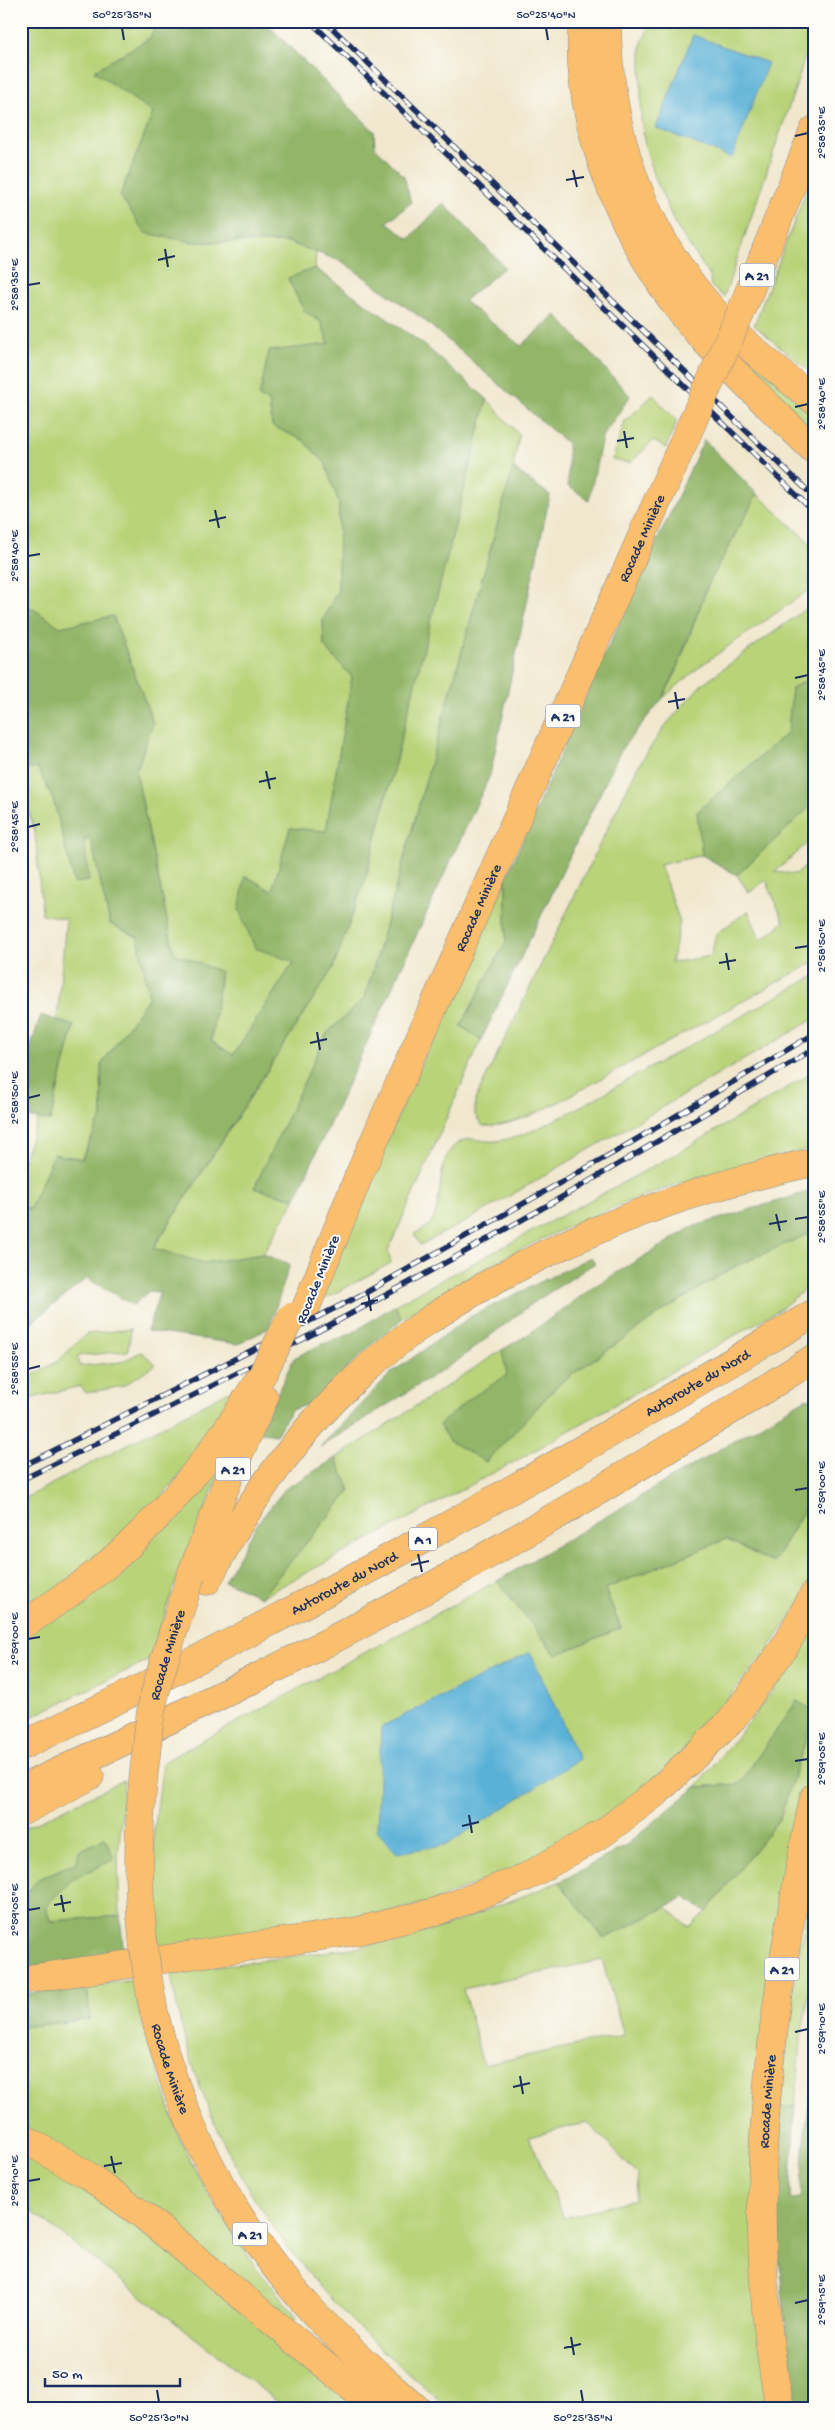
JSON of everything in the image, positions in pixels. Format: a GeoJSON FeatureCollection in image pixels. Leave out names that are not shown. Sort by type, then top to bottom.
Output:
{"type":"FeatureCollection","features":[{"type":"Feature","properties":{"kind":"highway"},"geometry":{"type":"LineString","coordinates":[[583,21],[583,84],[599,155],[616,199],[651,269],[698,333],[814,450]]}},
{"type":"Feature","properties":{"kind":"highway"},"geometry":{"type":"LineString","coordinates":[[608,21],[608,71],[617,120],[632,171],[655,226],[671,255],[706,302],[762,358],[814,400]]}},
{"type":"Feature","properties":{"kind":"highway","name":"Rocade Minière"},"geometry":{"type":"LineString","coordinates":[[417,2409],[316,2315],[250,2235],[225,2194],[195,2137],[172,2078],[154,2012],[144,1958],[140,1909],[138,1846],[152,1708],[161,1672],[199,1578],[232,1472],[271,1369],[298,1313],[741,312],[814,130]]}},
{"type":"Feature","properties":{"kind":"highway"},"geometry":{"type":"LineString","coordinates":[[199,1578],[268,1480],[304,1434],[365,1370],[432,1316],[518,1268],[642,1211],[730,1182],[814,1162]]}},
{"type":"Feature","properties":{"kind":"highway","name":"Autoroute du Nord"},"geometry":{"type":"LineString","coordinates":[[21,1746],[121,1699],[382,1561],[550,1469],[814,1312]]}},
{"type":"Feature","properties":{"kind":"highway"},"geometry":{"type":"LineString","coordinates":[[21,1789],[164,1723],[325,1643],[480,1558],[663,1452],[814,1358]]}},
{"type":"Feature","properties":{"kind":"highway"},"geometry":{"type":"LineString","coordinates":[[21,1626],[100,1570],[156,1519],[220,1443],[271,1369]]}},
{"type":"Feature","properties":{"kind":"highway"},"geometry":{"type":"LineString","coordinates":[[21,1980],[357,1931],[435,1912],[526,1876],[603,1833],[657,1792],[730,1722],[784,1648],[814,1594]]}},
{"type":"Feature","properties":{"kind":"highway"},"geometry":{"type":"LineString","coordinates":[[21,1812],[123,1759],[164,1723]]}},
{"type":"Feature","properties":{"kind":"highway","name":"Rocade Minière"},"geometry":{"type":"LineString","coordinates":[[780,2409],[770,2343],[763,2267],[760,2206],[762,2143],[772,2027],[814,1796]]}},
{"type":"Feature","properties":{"kind":"highway"},"geometry":{"type":"LineString","coordinates":[[21,2138],[87,2175],[144,2216],[379,2409]]}},
{"type":"Feature","properties":{"kind":"green space"},"geometry":{"type":"Polygon","coordinates":[[[21,21],[157,21],[150,38],[94,71],[153,113],[120,196],[192,242],[288,242],[316,252],[315,268],[288,279],[304,311],[321,322],[329,345],[269,401],[272,426],[303,440],[325,463],[339,503],[338,590],[323,620],[324,646],[352,677],[326,832],[290,828],[272,891],[246,876],[294,962],[233,1055],[211,1041],[221,972],[174,953],[136,772],[153,723],[113,616],[60,627],[21,601],[21,21]]]}},
{"type":"Feature","properties":{"kind":"green space"},"geometry":{"type":"Polygon","coordinates":[[[157,21],[264,21],[374,131],[375,147],[404,176],[411,203],[387,222],[409,239],[443,203],[505,267],[464,301],[521,346],[556,315],[630,396],[602,437],[589,500],[568,486],[568,444],[423,319],[343,262],[288,242],[192,242],[145,233],[120,196],[153,113],[94,71],[150,38],[157,21]]]}},
{"type":"Feature","properties":{"kind":"green space"},"geometry":{"type":"Polygon","coordinates":[[[652,21],[814,21],[800,74],[724,297],[711,286],[710,276],[675,224],[656,180],[645,146],[641,121],[641,45],[652,21]]]}},
{"type":"Feature","properties":{"kind":"green space"},"geometry":{"type":"Polygon","coordinates":[[[814,171],[814,375],[754,325],[814,171]]]}},
{"type":"Feature","properties":{"kind":"green space"},"geometry":{"type":"Polygon","coordinates":[[[315,268],[423,344],[487,399],[366,877],[333,968],[153,1248],[204,1263],[263,1254],[290,1264],[269,1328],[238,1344],[147,1331],[160,1292],[149,1291],[133,1305],[87,1278],[21,1331],[21,1205],[30,1209],[54,1154],[82,1159],[102,1116],[101,1065],[149,997],[138,937],[110,924],[91,840],[84,840],[89,881],[74,883],[54,802],[38,768],[29,769],[21,764],[21,601],[60,627],[113,616],[153,723],[136,772],[174,953],[221,972],[211,1041],[233,1055],[294,962],[255,948],[239,910],[245,876],[272,891],[290,828],[326,831],[352,677],[324,646],[323,620],[338,590],[339,503],[325,463],[303,440],[272,426],[269,402],[259,397],[269,351],[329,344],[321,322],[304,311],[288,278],[315,268]]]}},
{"type":"Feature","properties":{"kind":"green space"},"geometry":{"type":"Polygon","coordinates":[[[743,351],[814,410],[814,431],[740,358],[743,351]]]}},
{"type":"Feature","properties":{"kind":"green space"},"geometry":{"type":"Polygon","coordinates":[[[653,395],[677,421],[666,448],[653,441],[630,463],[612,460],[625,421],[653,395]]]}},
{"type":"Feature","properties":{"kind":"green space"},"geometry":{"type":"Polygon","coordinates":[[[487,399],[519,435],[513,468],[365,998],[327,1033],[254,1188],[295,1199],[263,1254],[204,1263],[153,1249],[333,968],[366,877],[487,399]]]}},
{"type":"Feature","properties":{"kind":"green space"},"geometry":{"type":"Polygon","coordinates":[[[704,440],[757,494],[708,585],[675,673],[662,699],[622,748],[481,1040],[461,1026],[506,941],[506,878],[597,671],[704,440]]]}},
{"type":"Feature","properties":{"kind":"green space"},"geometry":{"type":"Polygon","coordinates":[[[513,468],[550,495],[490,775],[295,1199],[254,1188],[327,1033],[365,998],[513,468]]]}},
{"type":"Feature","properties":{"kind":"green space"},"geometry":{"type":"Polygon","coordinates":[[[757,494],[810,543],[809,590],[703,664],[662,699],[676,673],[708,585],[757,494]]]}},
{"type":"Feature","properties":{"kind":"green space"},"geometry":{"type":"Polygon","coordinates":[[[814,603],[814,676],[792,688],[788,732],[697,812],[702,855],[660,865],[680,922],[671,963],[711,956],[716,934],[748,911],[761,940],[784,922],[766,880],[749,893],[737,875],[814,803],[814,837],[775,872],[796,874],[814,860],[814,962],[557,1103],[512,1122],[483,1126],[475,1115],[475,1100],[637,768],[664,727],[702,684],[814,603]]]}},
{"type":"Feature","properties":{"kind":"green space"},"geometry":{"type":"Polygon","coordinates":[[[814,676],[814,803],[737,875],[702,855],[697,812],[788,732],[792,688],[814,676]]]}},
{"type":"Feature","properties":{"kind":"green space"},"geometry":{"type":"Polygon","coordinates":[[[21,764],[29,769],[38,768],[54,802],[75,883],[84,840],[91,840],[110,924],[138,937],[149,997],[101,1065],[102,1116],[81,1159],[54,1154],[30,1209],[21,1205],[21,1165],[38,1119],[50,1121],[74,1026],[57,1020],[66,919],[42,914],[35,832],[21,787],[21,764]]]}},
{"type":"Feature","properties":{"kind":"green space"},"geometry":{"type":"Polygon","coordinates":[[[506,878],[506,941],[461,1026],[481,1040],[388,1251],[391,1263],[317,1303],[399,1113],[506,878]]]}},
{"type":"Feature","properties":{"kind":"green space"},"geometry":{"type":"Polygon","coordinates":[[[814,976],[814,1019],[463,1223],[420,1245],[414,1234],[427,1227],[433,1218],[437,1209],[444,1164],[447,1155],[453,1147],[464,1140],[496,1141],[524,1134],[541,1127],[814,976]]]}},
{"type":"Feature","properties":{"kind":"green space"},"geometry":{"type":"Polygon","coordinates":[[[41,1015],[74,1026],[50,1121],[21,1116],[21,1077],[41,1015]]]}},
{"type":"Feature","properties":{"kind":"green space"},"geometry":{"type":"Polygon","coordinates":[[[814,1072],[814,1149],[759,1161],[705,1176],[599,1213],[498,1261],[402,1319],[395,1305],[678,1153],[814,1072]]]}},
{"type":"Feature","properties":{"kind":"green space"},"geometry":{"type":"Polygon","coordinates":[[[811,1191],[814,1199],[814,1231],[732,1268],[659,1314],[560,1383],[486,1462],[449,1441],[439,1425],[468,1400],[507,1375],[502,1350],[529,1334],[595,1286],[692,1227],[811,1191]]]}},
{"type":"Feature","properties":{"kind":"green space"},"geometry":{"type":"Polygon","coordinates":[[[814,1231],[814,1282],[779,1310],[525,1456],[261,1597],[350,1491],[336,1458],[502,1350],[508,1375],[468,1400],[487,1461],[560,1383],[659,1314],[732,1268],[814,1231]]]}},
{"type":"Feature","properties":{"kind":"green space"},"geometry":{"type":"Polygon","coordinates":[[[591,1257],[595,1263],[533,1303],[457,1361],[320,1447],[390,1374],[470,1317],[591,1257]]]}},
{"type":"Feature","properties":{"kind":"green space"},"geometry":{"type":"Polygon","coordinates":[[[395,1305],[402,1319],[369,1347],[312,1403],[291,1410],[276,1435],[259,1432],[294,1358],[318,1346],[351,1334],[395,1305]]]}},
{"type":"Feature","properties":{"kind":"green space"},"geometry":{"type":"Polygon","coordinates":[[[131,1329],[128,1351],[77,1356],[79,1366],[121,1362],[141,1352],[156,1364],[123,1386],[86,1393],[80,1386],[21,1401],[21,1382],[58,1361],[86,1334],[131,1329]]]}},
{"type":"Feature","properties":{"kind":"green space"},"geometry":{"type":"Polygon","coordinates":[[[239,1386],[189,1463],[145,1515],[103,1553],[21,1615],[21,1500],[239,1386]]]}},
{"type":"Feature","properties":{"kind":"green space"},"geometry":{"type":"Polygon","coordinates":[[[814,1398],[814,1493],[773,1563],[726,1539],[605,1589],[621,1628],[556,1655],[497,1581],[805,1399],[814,1398]]]}},
{"type":"Feature","properties":{"kind":"green space"},"geometry":{"type":"Polygon","coordinates":[[[226,1456],[173,1590],[149,1660],[21,1722],[21,1635],[226,1456]]]}},
{"type":"Feature","properties":{"kind":"green space"},"geometry":{"type":"Polygon","coordinates":[[[336,1458],[350,1491],[261,1597],[224,1581],[257,1524],[285,1489],[336,1458]]]}},
{"type":"Feature","properties":{"kind":"green space"},"geometry":{"type":"Polygon","coordinates":[[[814,1493],[814,1578],[806,1594],[768,1650],[688,1746],[646,1787],[585,1830],[518,1867],[431,1902],[340,1923],[158,1948],[153,1901],[154,1832],[163,1762],[497,1581],[556,1654],[621,1628],[605,1589],[726,1539],[773,1563],[814,1493]]]}},
{"type":"Feature","properties":{"kind":"green space"},"geometry":{"type":"Polygon","coordinates":[[[814,1623],[814,1711],[797,1701],[739,1784],[696,1787],[774,1688],[789,1667],[814,1623]]]}},
{"type":"Feature","properties":{"kind":"green space"},"geometry":{"type":"Polygon","coordinates":[[[797,1701],[814,1711],[814,1714],[780,1818],[706,1912],[685,1897],[604,1939],[559,1882],[624,1847],[696,1787],[739,1784],[797,1701]]]}},
{"type":"Feature","properties":{"kind":"green space"},"geometry":{"type":"Polygon","coordinates":[[[814,1714],[814,1756],[795,1845],[760,2064],[770,2409],[449,2409],[346,2315],[313,2279],[283,2240],[256,2200],[232,2158],[211,2114],[194,2068],[180,2021],[171,1973],[360,1947],[446,1926],[559,1882],[604,1939],[666,1907],[689,1927],[706,1912],[780,1818],[814,1714]],[[602,1960],[463,1989],[483,2065],[624,2035],[602,1960]],[[587,2122],[529,2137],[564,2218],[635,2199],[638,2175],[587,2122]]]}},
{"type":"Feature","properties":{"kind":"green space"},"geometry":{"type":"Polygon","coordinates":[[[124,1780],[118,1859],[120,1916],[50,1921],[46,1906],[72,1880],[114,1859],[105,1839],[77,1862],[38,1879],[27,1925],[21,1926],[21,1830],[124,1780]]]}},
{"type":"Feature","properties":{"kind":"green space"},"geometry":{"type":"Polygon","coordinates":[[[105,1838],[114,1859],[72,1880],[46,1906],[50,1921],[120,1916],[124,1955],[21,1969],[21,1926],[27,1924],[22,1900],[38,1879],[77,1862],[79,1851],[105,1838]]]}},
{"type":"Feature","properties":{"kind":"green space"},"geometry":{"type":"Polygon","coordinates":[[[814,1870],[814,1968],[802,2032],[795,2106],[780,2108],[790,2004],[814,1870]]]}},
{"type":"Feature","properties":{"kind":"green space"},"geometry":{"type":"Polygon","coordinates":[[[133,1980],[142,2021],[180,2140],[209,2196],[256,2267],[297,2317],[290,2324],[21,2126],[21,2027],[90,2019],[87,1986],[133,1980]]]}},
{"type":"Feature","properties":{"kind":"green space"},"geometry":{"type":"Polygon","coordinates":[[[87,1986],[90,2019],[21,2027],[21,1994],[87,1986]]]}},
{"type":"Feature","properties":{"kind":"green space"},"geometry":{"type":"Polygon","coordinates":[[[814,2073],[814,2409],[798,2409],[780,2269],[776,2208],[780,2108],[795,2106],[790,2199],[800,2198],[807,2118],[814,2073]]]}},
{"type":"Feature","properties":{"kind":"green space"},"geometry":{"type":"Polygon","coordinates":[[[21,2148],[149,2231],[362,2409],[287,2409],[21,2203],[21,2148]]]}},
{"type":"Feature","properties":{"kind":"water"},"geometry":{"type":"Polygon","coordinates":[[[693,35],[768,63],[732,158],[656,128],[693,35]]]}},
{"type":"Feature","properties":{"kind":"water"},"geometry":{"type":"Polygon","coordinates":[[[530,1652],[579,1759],[448,1844],[397,1853],[377,1830],[381,1727],[530,1652]]]}},
{"type":"Feature","properties":{"kind":"railway"},"geometry":{"type":"LineString","coordinates":[[310,21],[814,512]]}},
{"type":"Feature","properties":{"kind":"railway"},"geometry":{"type":"LineString","coordinates":[[325,21],[814,497]]}},
{"type":"Feature","properties":{"kind":"railway"},"geometry":{"type":"LineString","coordinates":[[21,1467],[367,1292],[620,1149],[814,1034]]}},
{"type":"Feature","properties":{"kind":"railway"},"geometry":{"type":"LineString","coordinates":[[21,1480],[242,1371],[429,1272],[595,1178],[814,1049]]}}]}
